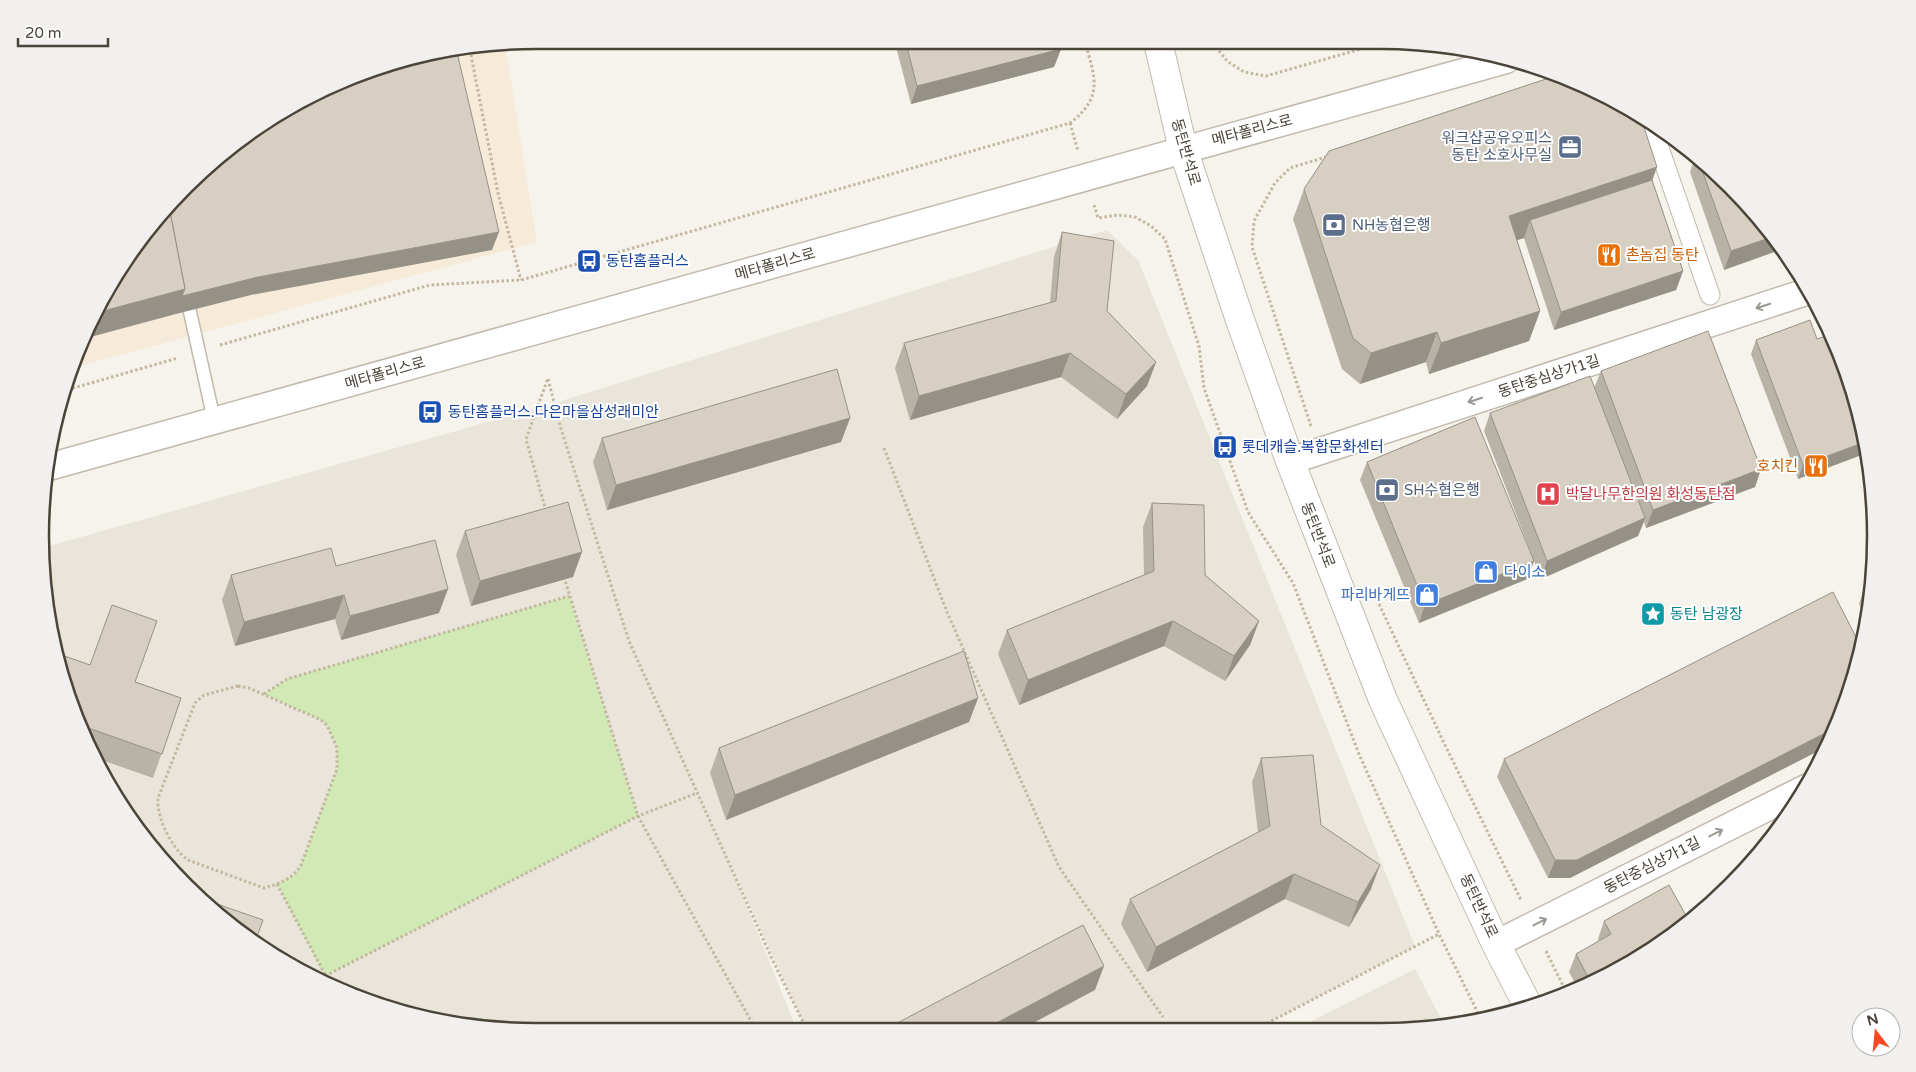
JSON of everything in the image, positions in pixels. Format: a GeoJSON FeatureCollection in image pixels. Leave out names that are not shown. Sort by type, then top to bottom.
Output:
{"type":"FeatureCollection","features":[{"type":"Feature","properties":{"kind":"street","name":"동탄반석로"},"geometry":{"type":"LineString","coordinates":[[1160,49],[1183,149],[1239,317],[1290,461],[1383,700],[1496,944],[1525,1001]]}},
{"type":"Feature","properties":{"kind":"street","name":"메타폴리스로"},"geometry":{"type":"LineString","coordinates":[[54,463],[1496,63]]}},
{"type":"Feature","properties":{"kind":"street"},"geometry":{"type":"LineString","coordinates":[[1654,133],[1710,295]]}},
{"type":"Feature","properties":{"kind":"street","name":"동탄중심상가1길"},"geometry":{"type":"LineString","coordinates":[[1290,461],[1803,293]]}},
{"type":"Feature","properties":{"kind":"street","name":"동탄중심상가1길"},"geometry":{"type":"LineString","coordinates":[[1496,944],[1793,795]]}},
{"type":"Feature","properties":{"kind":"lane"},"geometry":{"type":"LineString","coordinates":[[183,285],[214,420]]}},
{"type":"Feature","properties":{"kind":"path"},"geometry":{"type":"LineString","coordinates":[[72,388],[430,285],[521,280],[1070,123],[1088,105],[1094,91],[1094,73],[1087,49]]}},
{"type":"Feature","properties":{"kind":"path"},"geometry":{"type":"LineString","coordinates":[[1218,49],[1227,61],[1244,72],[1266,76],[1361,49]]}},
{"type":"Feature","properties":{"kind":"path"},"geometry":{"type":"LineString","coordinates":[[471,53],[498,193],[521,280]]}},
{"type":"Feature","properties":{"kind":"path"},"geometry":{"type":"LineString","coordinates":[[1312,428],[1252,247],[1254,221],[1275,182],[1290,168],[1328,157]]}},
{"type":"Feature","properties":{"kind":"path"},"geometry":{"type":"LineString","coordinates":[[1098,218],[1118,215],[1135,216],[1151,226],[1165,239],[1200,346],[1204,388],[1248,512],[1293,583],[1359,754],[1439,934],[1478,1013]]}},
{"type":"Feature","properties":{"kind":"path"},"geometry":{"type":"LineString","coordinates":[[546,513],[526,439],[548,378],[561,429],[629,641],[773,961],[804,1023]]}},
{"type":"Feature","properties":{"kind":"path"},"geometry":{"type":"LineString","coordinates":[[884,448],[947,612],[1059,867],[1162,1017]]}},
{"type":"Feature","properties":{"kind":"path"},"geometry":{"type":"LineString","coordinates":[[562,568],[569,596],[638,816],[752,1023]]}},
{"type":"Feature","properties":{"kind":"path"},"geometry":{"type":"LineString","coordinates":[[264,694],[287,679],[569,596]]}},
{"type":"Feature","properties":{"kind":"path"},"geometry":{"type":"LineString","coordinates":[[1378,600],[1444,744],[1564,987]]}},
{"type":"Feature","properties":{"kind":"path"},"geometry":{"type":"LineString","coordinates":[[238,686],[264,694],[321,720],[327,725],[337,748],[338,758],[337,769],[296,874],[277,884],[264,888],[256,887],[188,860],[176,848],[157,807],[195,703],[199,698],[216,691],[238,686]]}},
{"type":"Feature","properties":{"kind":"path"},"geometry":{"type":"LineString","coordinates":[[326,976],[638,816],[697,793]]}},
{"type":"Feature","properties":{"kind":"path"},"geometry":{"type":"LineString","coordinates":[[277,884],[326,975]]}},
{"type":"Feature","properties":{"kind":"path"},"geometry":{"type":"LineString","coordinates":[[1268,1023],[1439,934]]}},
{"type":"Feature","properties":{"kind":"shaded area"},"geometry":{"type":"Polygon","coordinates":[[[506,50],[537,242],[80,366],[109,301],[357,83],[410,65],[441,58],[506,50]]]}},
{"type":"Feature","properties":{"kind":"shaded area"},"geometry":{"type":"Polygon","coordinates":[[[1107,230],[1138,260],[1415,946],[1268,1023],[804,1023],[727,857],[794,1023],[536,1023],[472,1019],[410,1007],[379,997],[320,973],[265,941],[239,923],[191,881],[149,833],[114,780],[86,722],[65,662],[53,600],[49,546],[555,403],[1107,230]]]}},
{"type":"Feature","properties":{"kind":"shaded area"},"geometry":{"type":"Polygon","coordinates":[[[1415,969],[1441,1019],[1380,1023],[1307,1023],[1415,969]]]}},
{"type":"Feature","properties":{"kind":"green space"},"geometry":{"type":"Polygon","coordinates":[[[569,596],[638,816],[326,976],[277,884],[296,874],[301,865],[337,769],[337,748],[327,725],[321,720],[264,694],[287,679],[569,596]]]}},
{"type":"Feature","properties":{"kind":"building"},"geometry":{"type":"Polygon","coordinates":[[[908,49],[1061,49],[917,86],[908,49]]]}},
{"type":"Feature","properties":{"kind":"building"},"geometry":{"type":"Polygon","coordinates":[[[458,55],[499,232],[258,277],[182,296],[185,289],[170,214],[191,191],[239,149],[292,114],[350,86],[410,65],[458,55]]]}},
{"type":"Feature","properties":{"kind":"building"},"geometry":{"type":"Polygon","coordinates":[[[1547,79],[1596,99],[1644,126],[1657,167],[1509,216],[1540,311],[1441,343],[1437,332],[1371,353],[1353,338],[1304,189],[1329,151],[1547,79]]]}},
{"type":"Feature","properties":{"kind":"building"},"geometry":{"type":"Polygon","coordinates":[[[1702,171],[1725,191],[1767,239],[1731,251],[1702,171]]]}},
{"type":"Feature","properties":{"kind":"building"},"geometry":{"type":"Polygon","coordinates":[[[1652,180],[1683,271],[1561,312],[1530,220],[1652,180]]]}},
{"type":"Feature","properties":{"kind":"building"},"geometry":{"type":"Polygon","coordinates":[[[170,214],[185,289],[104,311],[131,265],[149,239],[170,214]]]}},
{"type":"Feature","properties":{"kind":"building"},"geometry":{"type":"Polygon","coordinates":[[[1062,232],[1114,241],[1107,311],[1156,362],[1126,394],[1070,353],[919,396],[904,343],[1056,301],[1062,232]]]}},
{"type":"Feature","properties":{"kind":"building"},"geometry":{"type":"Polygon","coordinates":[[[1810,320],[1817,339],[1824,337],[1830,350],[1851,410],[1859,444],[1803,465],[1756,340],[1810,320]]]}},
{"type":"Feature","properties":{"kind":"building"},"geometry":{"type":"Polygon","coordinates":[[[1708,331],[1761,469],[1653,510],[1601,371],[1708,331]]]}},
{"type":"Feature","properties":{"kind":"building"},"geometry":{"type":"Polygon","coordinates":[[[837,369],[850,418],[616,485],[602,438],[837,369]]]}},
{"type":"Feature","properties":{"kind":"building"},"geometry":{"type":"Polygon","coordinates":[[[1590,376],[1645,518],[1547,561],[1490,413],[1590,376]]]}},
{"type":"Feature","properties":{"kind":"building"},"geometry":{"type":"Polygon","coordinates":[[[1475,417],[1534,561],[1425,605],[1367,462],[1475,417]]]}},
{"type":"Feature","properties":{"kind":"building"},"geometry":{"type":"Polygon","coordinates":[[[568,502],[582,552],[480,581],[465,531],[568,502]]]}},
{"type":"Feature","properties":{"kind":"building"},"geometry":{"type":"Polygon","coordinates":[[[1152,503],[1204,505],[1205,575],[1259,621],[1234,656],[1173,621],[1028,680],[1007,630],[1154,571],[1152,503]]]}},
{"type":"Feature","properties":{"kind":"building"},"geometry":{"type":"Polygon","coordinates":[[[435,540],[448,589],[350,616],[344,595],[244,622],[231,575],[331,548],[336,566],[435,540]]]}},
{"type":"Feature","properties":{"kind":"building"},"geometry":{"type":"Polygon","coordinates":[[[1833,592],[1856,638],[1841,693],[1825,733],[1577,860],[1555,860],[1504,759],[1833,592]]]}},
{"type":"Feature","properties":{"kind":"building"},"geometry":{"type":"Polygon","coordinates":[[[112,605],[157,621],[135,682],[181,698],[162,754],[89,728],[64,656],[90,665],[112,605]]]}},
{"type":"Feature","properties":{"kind":"building"},"geometry":{"type":"Polygon","coordinates":[[[964,651],[978,698],[735,795],[719,748],[964,651]]]}},
{"type":"Feature","properties":{"kind":"building"},"geometry":{"type":"Polygon","coordinates":[[[1313,755],[1321,825],[1380,865],[1358,902],[1294,874],[1156,947],[1130,899],[1270,826],[1261,758],[1313,755]]]}},
{"type":"Feature","properties":{"kind":"building"},"geometry":{"type":"Polygon","coordinates":[[[1669,885],[1686,915],[1624,958],[1588,977],[1576,954],[1611,934],[1604,921],[1669,885]]]}},
{"type":"Feature","properties":{"kind":"building"},"geometry":{"type":"Polygon","coordinates":[[[217,904],[263,920],[257,936],[217,904]]]}},
{"type":"Feature","properties":{"kind":"building"},"geometry":{"type":"Polygon","coordinates":[[[1083,925],[1104,966],[996,1023],[897,1023],[1083,925]]]}},
{"type":"Feature","properties":{"kind":"place","name":"워크샵공유오피스 동탄 소호사무실"},"geometry":{"type":"Point","coordinates":[1570,147]}},
{"type":"Feature","properties":{"kind":"place","name":"NH농협은행"},"geometry":{"type":"Point","coordinates":[1334,225]}},
{"type":"Feature","properties":{"kind":"place","name":"촌놈집 동탄"},"geometry":{"type":"Point","coordinates":[1609,255]}},
{"type":"Feature","properties":{"kind":"place","name":"동탄홈플러스"},"geometry":{"type":"Point","coordinates":[589,261]}},
{"type":"Feature","properties":{"kind":"place","name":"동탄홈플러스.다은마을삼성래미안"},"geometry":{"type":"Point","coordinates":[430,412]}},
{"type":"Feature","properties":{"kind":"place","name":"롯데캐슬.복합문화센터"},"geometry":{"type":"Point","coordinates":[1225,447]}},
{"type":"Feature","properties":{"kind":"place","name":"호치킨"},"geometry":{"type":"Point","coordinates":[1816,466]}},
{"type":"Feature","properties":{"kind":"place","name":"SH수협은행"},"geometry":{"type":"Point","coordinates":[1387,490]}},
{"type":"Feature","properties":{"kind":"place","name":"박달나무한의원 화성동탄점"},"geometry":{"type":"Point","coordinates":[1548,494]}},
{"type":"Feature","properties":{"kind":"place","name":"다이소"},"geometry":{"type":"Point","coordinates":[1486,572]}},
{"type":"Feature","properties":{"kind":"place","name":"파리바게뜨"},"geometry":{"type":"Point","coordinates":[1427,595]}},
{"type":"Feature","properties":{"kind":"place","name":"동탄 남광장"},"geometry":{"type":"Point","coordinates":[1653,614]}}]}
